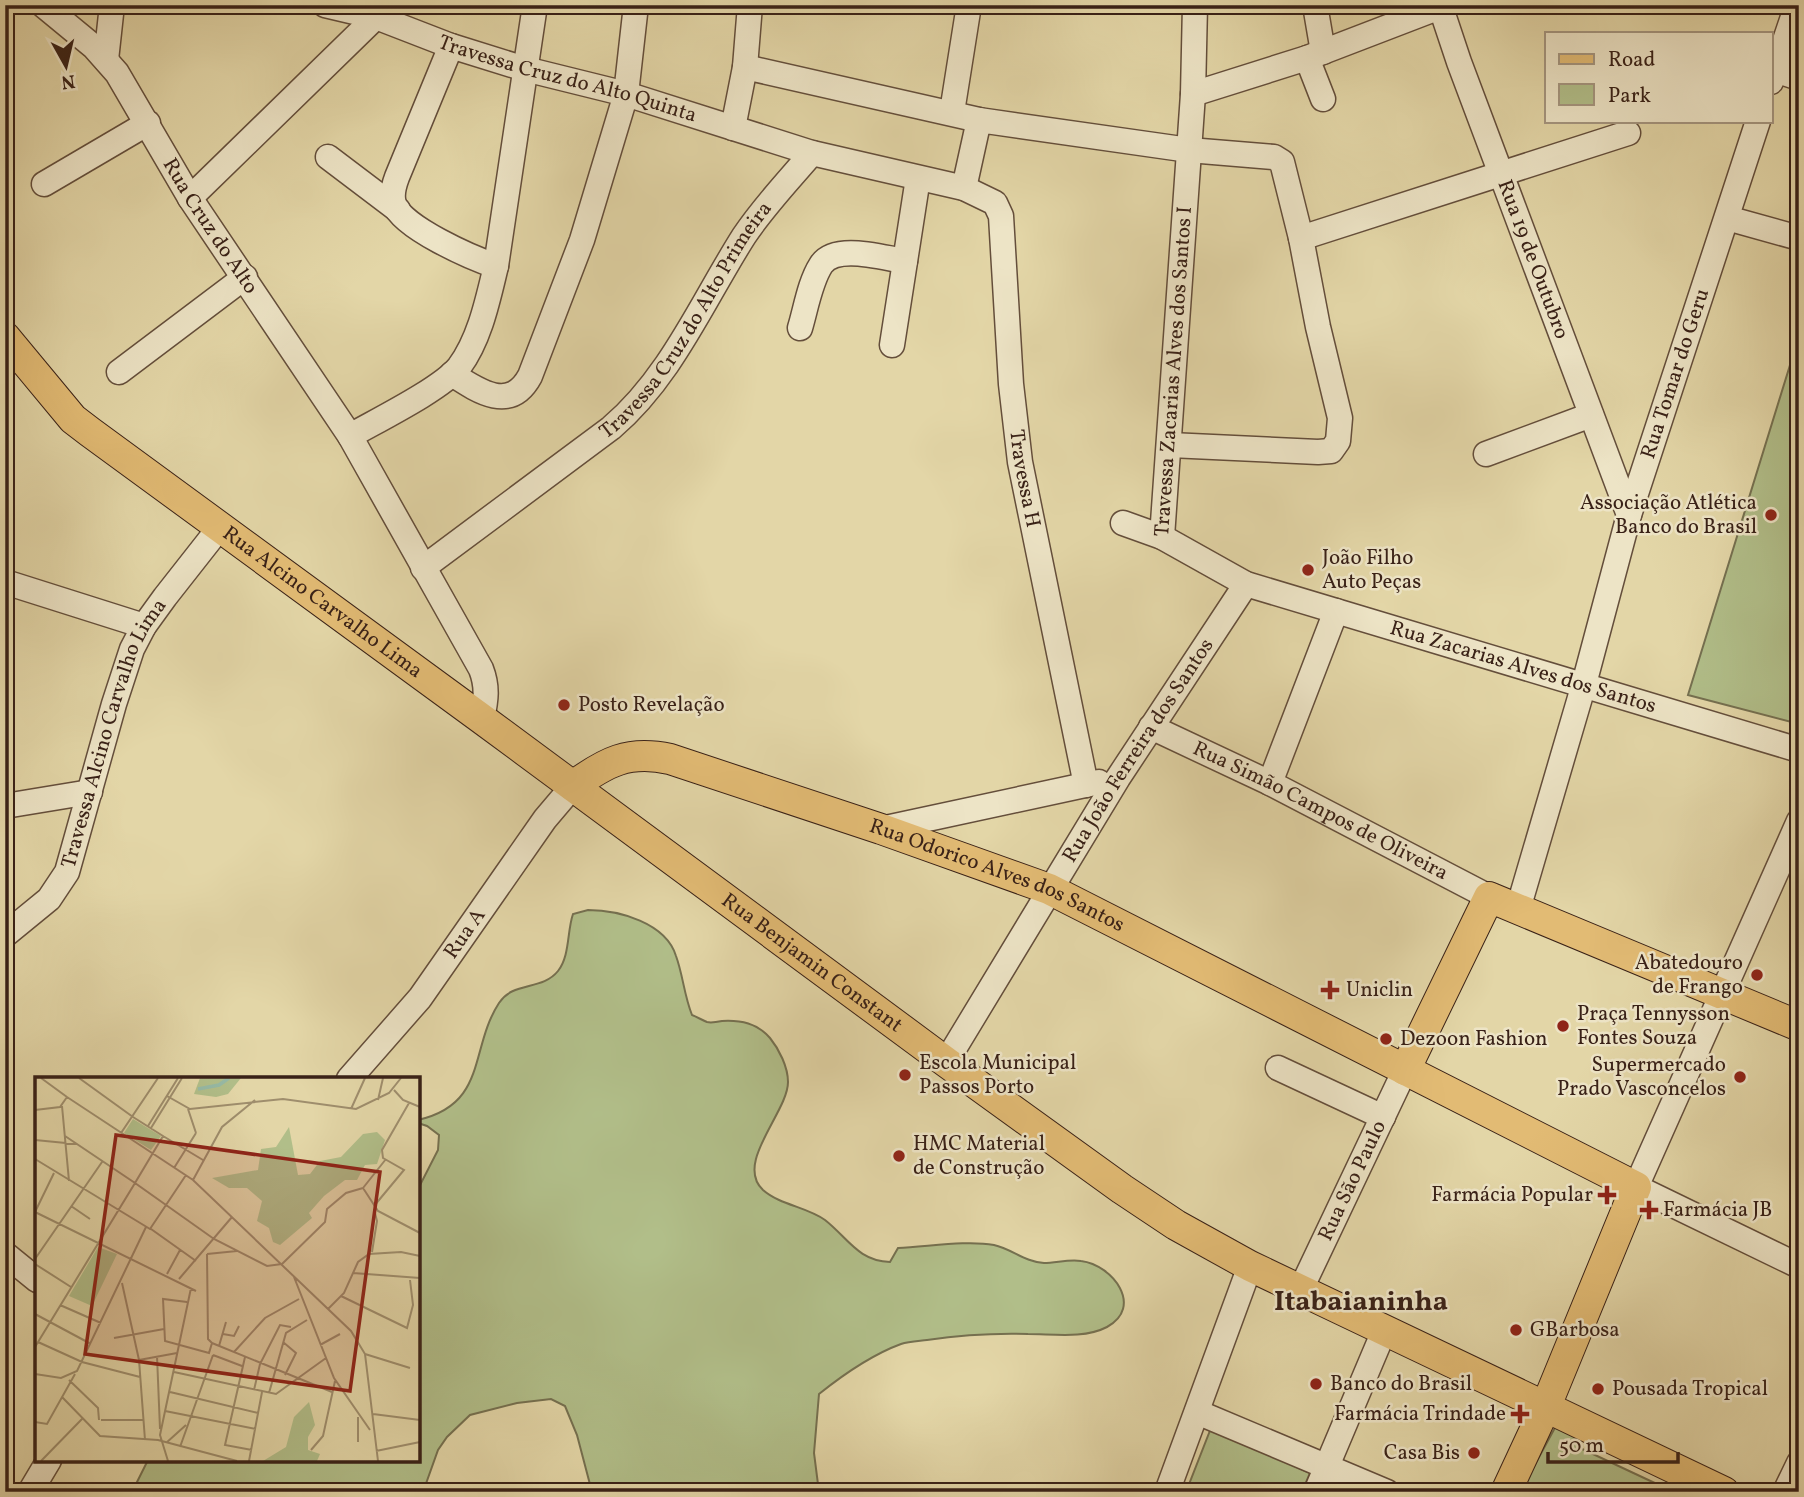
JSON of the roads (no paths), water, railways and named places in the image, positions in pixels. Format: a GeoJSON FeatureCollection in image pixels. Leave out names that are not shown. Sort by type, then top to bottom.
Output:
{"type":"FeatureCollection","features":[{"type":"Feature","properties":{"kind":"main road","name":"Rua Alcino Carvalho Lima"},"geometry":{"type":"LineString","coordinates":[[5,337],[74,419]]}},
{"type":"Feature","properties":{"kind":"main road","name":"Rua Alcino Carvalho Lima"},"geometry":{"type":"LineString","coordinates":[[5,363],[48,404],[74,419],[573,786]]}},
{"type":"Feature","properties":{"kind":"main road","name":"Rua Odorico Alves dos Santos"},"geometry":{"type":"LineString","coordinates":[[573,786],[592,772],[619,759],[634,755],[652,755],[881,829],[1049,889],[1405,1070]]}},
{"type":"Feature","properties":{"kind":"main road","name":"Rua Benjamin Constant"},"geometry":{"type":"LineString","coordinates":[[573,786],[946,1062],[1176,1225],[1300,1291],[1724,1492]]}},
{"type":"Feature","properties":{"kind":"main road"},"geometry":{"type":"LineString","coordinates":[[1506,1492],[1546,1406],[1636,1187],[1405,1070],[1489,897],[1799,1026]]}},
{"type":"Feature","properties":{"kind":"street","name":"Rua Cruz do Alto"},"geometry":{"type":"LineString","coordinates":[[43,5],[106,60],[117,73],[190,198],[350,436],[486,682],[482,719]]}},
{"type":"Feature","properties":{"kind":"street"},"geometry":{"type":"LineString","coordinates":[[106,60],[112,5]]}},
{"type":"Feature","properties":{"kind":"street","name":"Travessa Cruz do Alto Quinta"},"geometry":{"type":"LineString","coordinates":[[325,5],[382,11],[451,46],[525,69],[626,94],[811,152]]}},
{"type":"Feature","properties":{"kind":"street"},"geometry":{"type":"LineString","coordinates":[[350,436],[453,374],[467,354],[480,325],[496,266],[535,5]]}},
{"type":"Feature","properties":{"kind":"street"},"geometry":{"type":"LineString","coordinates":[[453,374],[474,388],[494,396],[512,394],[525,384],[582,240],[626,94],[636,5]]}},
{"type":"Feature","properties":{"kind":"street"},"geometry":{"type":"LineString","coordinates":[[733,128],[745,66],[750,5]]}},
{"type":"Feature","properties":{"kind":"street"},"geometry":{"type":"LineString","coordinates":[[952,113],[969,5]]}},
{"type":"Feature","properties":{"kind":"street","name":"Travessa Zacarias Alves dos Santos I"},"geometry":{"type":"LineString","coordinates":[[1195,5],[1193,94],[1162,537],[1246,584]]}},
{"type":"Feature","properties":{"kind":"street"},"geometry":{"type":"LineString","coordinates":[[1315,5],[1315,55],[1324,99]]}},
{"type":"Feature","properties":{"kind":"street"},"geometry":{"type":"LineString","coordinates":[[1797,5],[1773,76],[1799,78]]}},
{"type":"Feature","properties":{"kind":"street"},"geometry":{"type":"LineString","coordinates":[[1193,94],[1315,55],[1440,6]]}},
{"type":"Feature","properties":{"kind":"street","name":"Rua 19 de Outubro"},"geometry":{"type":"LineString","coordinates":[[1440,6],[1629,515]]}},
{"type":"Feature","properties":{"kind":"street"},"geometry":{"type":"LineString","coordinates":[[190,198],[382,11]]}},
{"type":"Feature","properties":{"kind":"street"},"geometry":{"type":"LineString","coordinates":[[398,210],[394,204],[393,187],[451,46]]}},
{"type":"Feature","properties":{"kind":"street"},"geometry":{"type":"LineString","coordinates":[[745,66],[979,120],[1189,150],[1278,159],[1284,167],[1301,238],[1318,327],[1340,418],[1338,441],[1331,451],[1318,452],[1170,445]]}},
{"type":"Feature","properties":{"kind":"street"},"geometry":{"type":"LineString","coordinates":[[811,152],[964,188],[979,120]]}},
{"type":"Feature","properties":{"kind":"street","name":"Rua Tomar do Geru"},"geometry":{"type":"LineString","coordinates":[[1518,909],[1584,684],[1629,515],[1758,122]]}},
{"type":"Feature","properties":{"kind":"street"},"geometry":{"type":"LineString","coordinates":[[44,184],[148,123]]}},
{"type":"Feature","properties":{"kind":"street"},"geometry":{"type":"LineString","coordinates":[[1301,238],[1628,133]]}},
{"type":"Feature","properties":{"kind":"street","name":"Travessa Cruz do Alto Primeira"},"geometry":{"type":"LineString","coordinates":[[423,568],[633,409],[668,363],[746,233],[811,152]]}},
{"type":"Feature","properties":{"kind":"street"},"geometry":{"type":"LineString","coordinates":[[328,157],[444,245],[496,266]]}},
{"type":"Feature","properties":{"kind":"street"},"geometry":{"type":"LineString","coordinates":[[892,345],[918,178]]}},
{"type":"Feature","properties":{"kind":"street","name":"Travessa H"},"geometry":{"type":"LineString","coordinates":[[964,188],[995,203],[1001,216],[1011,384],[1020,462],[1086,785]]}},
{"type":"Feature","properties":{"kind":"street"},"geometry":{"type":"LineString","coordinates":[[1727,218],[1799,238]]}},
{"type":"Feature","properties":{"kind":"street"},"geometry":{"type":"LineString","coordinates":[[800,328],[821,264],[828,258],[849,253],[905,261]]}},
{"type":"Feature","properties":{"kind":"street"},"geometry":{"type":"LineString","coordinates":[[119,372],[244,277]]}},
{"type":"Feature","properties":{"kind":"street"},"geometry":{"type":"LineString","coordinates":[[1486,454],[1591,415]]}},
{"type":"Feature","properties":{"kind":"street"},"geometry":{"type":"LineString","coordinates":[[1123,523],[1162,537]]}},
{"type":"Feature","properties":{"kind":"street","name":"Travessa Alcino Carvalho Lima"},"geometry":{"type":"LineString","coordinates":[[5,934],[49,899],[59,886],[73,856],[122,675],[144,626],[220,527]]}},
{"type":"Feature","properties":{"kind":"street"},"geometry":{"type":"LineString","coordinates":[[5,582],[144,626]]}},
{"type":"Feature","properties":{"kind":"street","name":"Rua Zacarias Alves dos Santos"},"geometry":{"type":"LineString","coordinates":[[1246,584],[1799,750]]}},
{"type":"Feature","properties":{"kind":"street","name":"Rua João Ferreira dos Santos"},"geometry":{"type":"LineString","coordinates":[[946,1062],[1118,778],[1246,584]]}},
{"type":"Feature","properties":{"kind":"street"},"geometry":{"type":"LineString","coordinates":[[1270,783],[1336,611]]}},
{"type":"Feature","properties":{"kind":"street","name":"Rua Simão Campos de Oliveira"},"geometry":{"type":"LineString","coordinates":[[1151,727],[1270,783],[1489,897]]}},
{"type":"Feature","properties":{"kind":"street"},"geometry":{"type":"LineString","coordinates":[[881,829],[1118,778]]}},
{"type":"Feature","properties":{"kind":"street","name":"Rua A"},"geometry":{"type":"LineString","coordinates":[[351,1077],[420,998],[545,819],[573,786]]}},
{"type":"Feature","properties":{"kind":"street"},"geometry":{"type":"LineString","coordinates":[[5,806],[90,792]]}},
{"type":"Feature","properties":{"kind":"street"},"geometry":{"type":"LineString","coordinates":[[1799,821],[1636,1187],[1799,1266]]}},
{"type":"Feature","properties":{"kind":"street"},"geometry":{"type":"LineString","coordinates":[[1278,1068],[1382,1117]]}},
{"type":"Feature","properties":{"kind":"street","name":"Rua São Paulo"},"geometry":{"type":"LineString","coordinates":[[1300,1291],[1405,1070]]}},
{"type":"Feature","properties":{"kind":"street"},"geometry":{"type":"LineString","coordinates":[[7,1254],[35,1278]]}},
{"type":"Feature","properties":{"kind":"street"},"geometry":{"type":"LineString","coordinates":[[1167,1492],[1250,1266]]}},
{"type":"Feature","properties":{"kind":"street"},"geometry":{"type":"LineString","coordinates":[[1316,1492],[1384,1331]]}},
{"type":"Feature","properties":{"kind":"street"},"geometry":{"type":"LineString","coordinates":[[1198,1412],[1387,1492]]}},
{"type":"Feature","properties":{"kind":"street"},"geometry":{"type":"LineString","coordinates":[[30,1492],[48,1462]]}},
{"type":"Feature","properties":{"kind":"street"},"geometry":{"type":"LineString","coordinates":[[1785,1492],[1799,1463]]}},
{"type":"Feature","properties":{"kind":"place","name":"Associação Atlética Banco do Brasil"},"geometry":{"type":"Point","coordinates":[1771,515]}},
{"type":"Feature","properties":{"kind":"place","name":"João Filho Auto Peças"},"geometry":{"type":"Point","coordinates":[1308,570]}},
{"type":"Feature","properties":{"kind":"place","name":"Posto Revelação"},"geometry":{"type":"Point","coordinates":[564,705]}},
{"type":"Feature","properties":{"kind":"place","name":"Abatedouro de Frango"},"geometry":{"type":"Point","coordinates":[1757,975]}},
{"type":"Feature","properties":{"kind":"place","name":"Uniclin"},"geometry":{"type":"Point","coordinates":[1330,990]}},
{"type":"Feature","properties":{"kind":"place","name":"Praça Tennysson Fontes Souza"},"geometry":{"type":"Point","coordinates":[1563,1026]}},
{"type":"Feature","properties":{"kind":"place","name":"Dezoon Fashion"},"geometry":{"type":"Point","coordinates":[1386,1039]}},
{"type":"Feature","properties":{"kind":"place","name":"Escola Municipal Passos Porto"},"geometry":{"type":"Point","coordinates":[905,1075]}},
{"type":"Feature","properties":{"kind":"place","name":"Supermercado Prado Vasconcelos"},"geometry":{"type":"Point","coordinates":[1740,1077]}},
{"type":"Feature","properties":{"kind":"place","name":"HMC Material de Construção"},"geometry":{"type":"Point","coordinates":[899,1156]}},
{"type":"Feature","properties":{"kind":"place","name":"Farmácia Popular"},"geometry":{"type":"Point","coordinates":[1607,1195]}},
{"type":"Feature","properties":{"kind":"place","name":"Farmácia JB"},"geometry":{"type":"Point","coordinates":[1649,1210]}},
{"type":"Feature","properties":{"kind":"place","name":"GBarbosa"},"geometry":{"type":"Point","coordinates":[1516,1330]}},
{"type":"Feature","properties":{"kind":"place","name":"Banco do Brasil"},"geometry":{"type":"Point","coordinates":[1316,1384]}},
{"type":"Feature","properties":{"kind":"place","name":"Pousada Tropical"},"geometry":{"type":"Point","coordinates":[1598,1389]}},
{"type":"Feature","properties":{"kind":"place","name":"Farmácia Trindade"},"geometry":{"type":"Point","coordinates":[1520,1414]}},
{"type":"Feature","properties":{"kind":"place","name":"Casa Bis"},"geometry":{"type":"Point","coordinates":[1474,1453]}},
{"type":"Feature","properties":{"kind":"district","name":"Itabaianinha"},"geometry":{"type":"Point","coordinates":[1361,1302]}}]}
